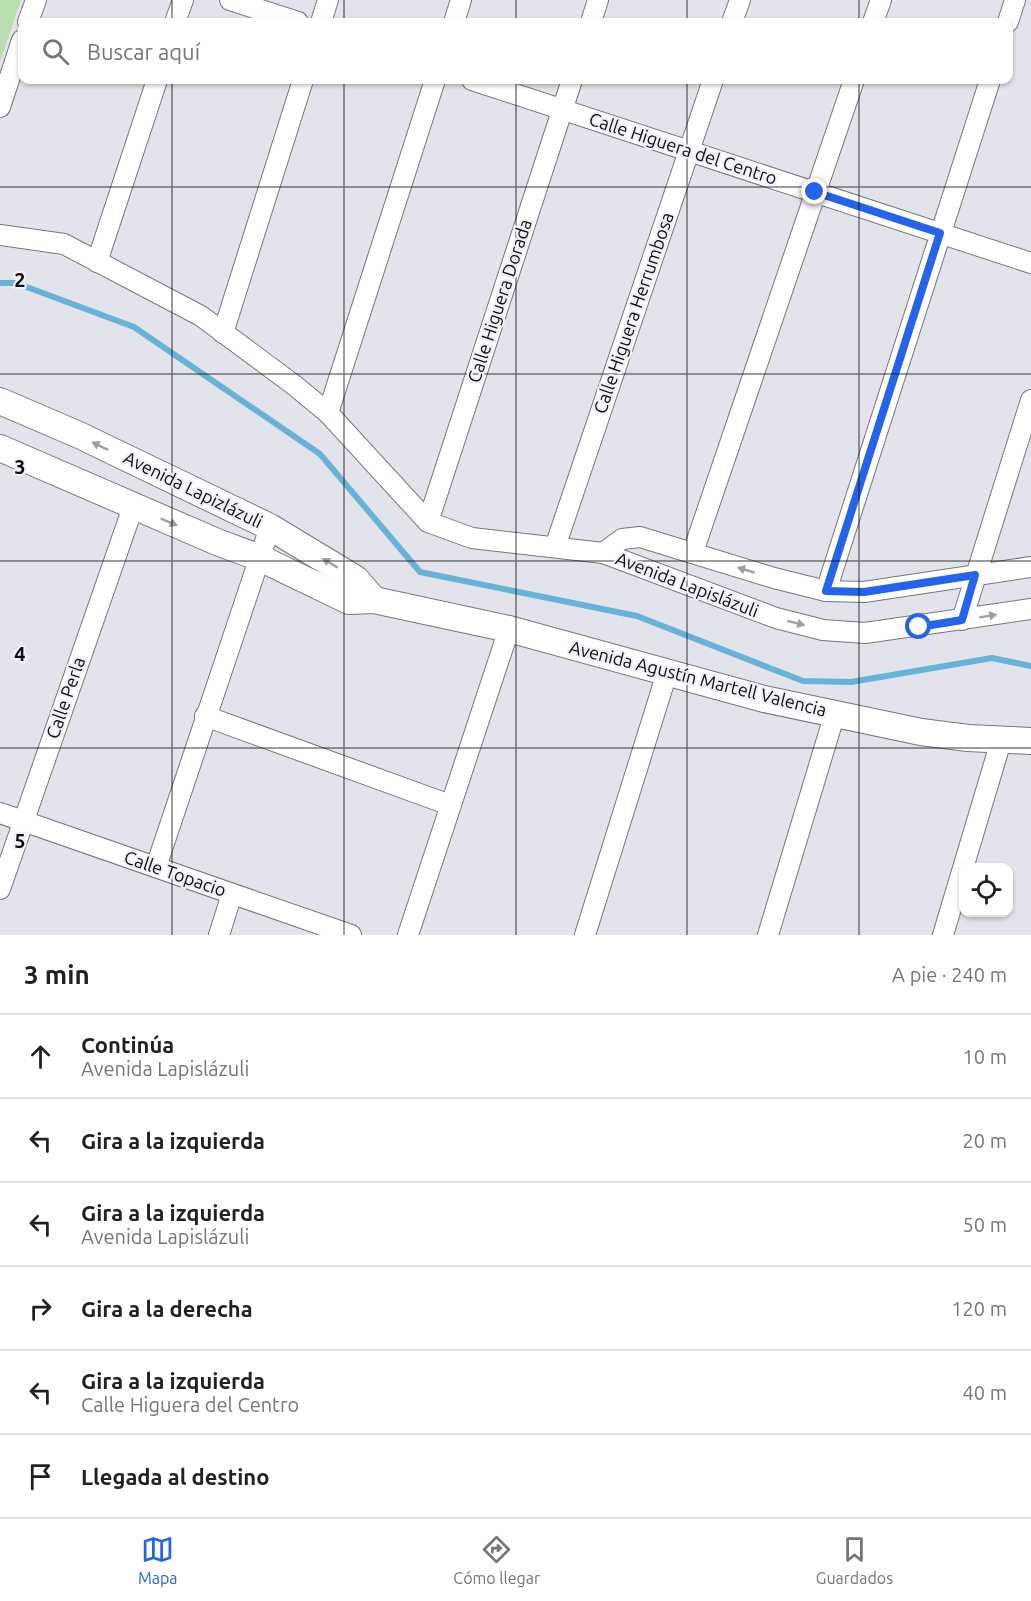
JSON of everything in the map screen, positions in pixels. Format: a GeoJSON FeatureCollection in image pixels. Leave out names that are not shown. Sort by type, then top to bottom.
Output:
{"type":"FeatureCollection","features":[{"type":"Feature","properties":{"kind":"street"},"geometry":{"type":"LineString","coordinates":[[29,18],[36,0]]}},
{"type":"Feature","properties":{"kind":"street"},"geometry":{"type":"LineString","coordinates":[[176,18],[183,0]]}},
{"type":"Feature","properties":{"kind":"street"},"geometry":{"type":"LineString","coordinates":[[230,0],[286,18]]}},
{"type":"Feature","properties":{"kind":"street"},"geometry":{"type":"LineString","coordinates":[[322,18],[328,0]]}},
{"type":"Feature","properties":{"kind":"street"},"geometry":{"type":"LineString","coordinates":[[455,18],[461,0]]}},
{"type":"Feature","properties":{"kind":"street"},"geometry":{"type":"LineString","coordinates":[[592,18],[598,0]]}},
{"type":"Feature","properties":{"kind":"street"},"geometry":{"type":"LineString","coordinates":[[733,18],[740,0]]}},
{"type":"Feature","properties":{"kind":"street"},"geometry":{"type":"LineString","coordinates":[[874,18],[881,0]]}},
{"type":"Feature","properties":{"kind":"street"},"geometry":{"type":"LineString","coordinates":[[1009,18],[1015,0]]}},
{"type":"Feature","properties":{"kind":"street"},"geometry":{"type":"LineString","coordinates":[[0,107],[18,52]]}},
{"type":"Feature","properties":{"kind":"street"},"geometry":{"type":"LineString","coordinates":[[97,262],[156,84]]}},
{"type":"Feature","properties":{"kind":"street"},"geometry":{"type":"LineString","coordinates":[[223,333],[302,84]]}},
{"type":"Feature","properties":{"kind":"street"},"geometry":{"type":"LineString","coordinates":[[328,413],[434,84]]}},
{"type":"Feature","properties":{"kind":"street","name":"Calle Higuera del Centro"},"geometry":{"type":"LineString","coordinates":[[485,84],[1031,263]]}},
{"type":"Feature","properties":{"kind":"street","name":"Calle Higuera Dorada"},"geometry":{"type":"LineString","coordinates":[[428,522],[571,84]]}},
{"type":"Feature","properties":{"kind":"street","name":"Calle Higuera Herrumbosa"},"geometry":{"type":"LineString","coordinates":[[555,547],[712,84]]}},
{"type":"Feature","properties":{"kind":"street"},"geometry":{"type":"LineString","coordinates":[[693,552],[853,84]]}},
{"type":"Feature","properties":{"kind":"street"},"geometry":{"type":"LineString","coordinates":[[826,591],[989,84]]}},
{"type":"Feature","properties":{"kind":"street"},"geometry":{"type":"LineString","coordinates":[[0,235],[64,244],[201,316],[328,413],[428,522],[472,538],[603,553]]}},
{"type":"Feature","properties":{"kind":"street"},"geometry":{"type":"LineString","coordinates":[[962,620],[1031,400]]}},
{"type":"Feature","properties":{"kind":"street","name":"Avenida Lapizlázuli"},"geometry":{"type":"LineString","coordinates":[[0,401],[79,435],[270,527],[356,579],[374,600]]}},
{"type":"Feature","properties":{"kind":"street","name":"Avenida Lapizlázuli"},"geometry":{"type":"LineString","coordinates":[[2,455],[260,558],[349,601],[374,600],[509,629]]}},
{"type":"Feature","properties":{"kind":"street","name":"Calle Perla"},"geometry":{"type":"LineString","coordinates":[[0,889],[133,507]]}},
{"type":"Feature","properties":{"kind":"street"},"geometry":{"type":"LineString","coordinates":[[156,867],[270,527]]}},
{"type":"Feature","properties":{"kind":"street","name":"Avenida Lapislázuli"},"geometry":{"type":"LineString","coordinates":[[603,553],[622,539],[640,537],[774,578],[826,591],[864,592],[1031,567]]}},
{"type":"Feature","properties":{"kind":"street","name":"Avenida Lapislázuli"},"geometry":{"type":"LineString","coordinates":[[603,553],[776,618],[823,630],[865,633],[1031,609]]}},
{"type":"Feature","properties":{"kind":"street"},"geometry":{"type":"LineString","coordinates":[[408,935],[509,629]]}},
{"type":"Feature","properties":{"kind":"street","name":"Avenida Agustín Martell Valencia"},"geometry":{"type":"LineString","coordinates":[[509,629],[764,699],[921,732],[1001,741],[1031,741]]}},
{"type":"Feature","properties":{"kind":"street"},"geometry":{"type":"LineString","coordinates":[[585,935],[667,673]]}},
{"type":"Feature","properties":{"kind":"street"},"geometry":{"type":"LineString","coordinates":[[768,935],[835,713]]}},
{"type":"Feature","properties":{"kind":"street"},"geometry":{"type":"LineString","coordinates":[[205,716],[450,805]]}},
{"type":"Feature","properties":{"kind":"street"},"geometry":{"type":"LineString","coordinates":[[943,935],[1001,741]]}},
{"type":"Feature","properties":{"kind":"street","name":"Calle Topacio"},"geometry":{"type":"LineString","coordinates":[[0,813],[351,935]]}},
{"type":"Feature","properties":{"kind":"street"},"geometry":{"type":"LineString","coordinates":[[219,935],[232,894]]}},
{"type":"Feature","properties":{"kind":"green space"},"geometry":{"type":"Polygon","coordinates":[[[0,0],[21,0],[0,62],[0,0]]]}},
{"type":"Feature","properties":{"kind":"waterway"},"geometry":{"type":"LineString","coordinates":[[0,283],[16,283],[134,327],[320,454],[420,572],[637,616],[803,681],[851,682],[992,658],[1031,666]]}},
{"type":"Feature","properties":{"kind":"route"},"geometry":{"type":"LineString","coordinates":[[815,192],[940,233],[826,591],[864,592],[975,575],[962,620],[919,627]]}}]}
